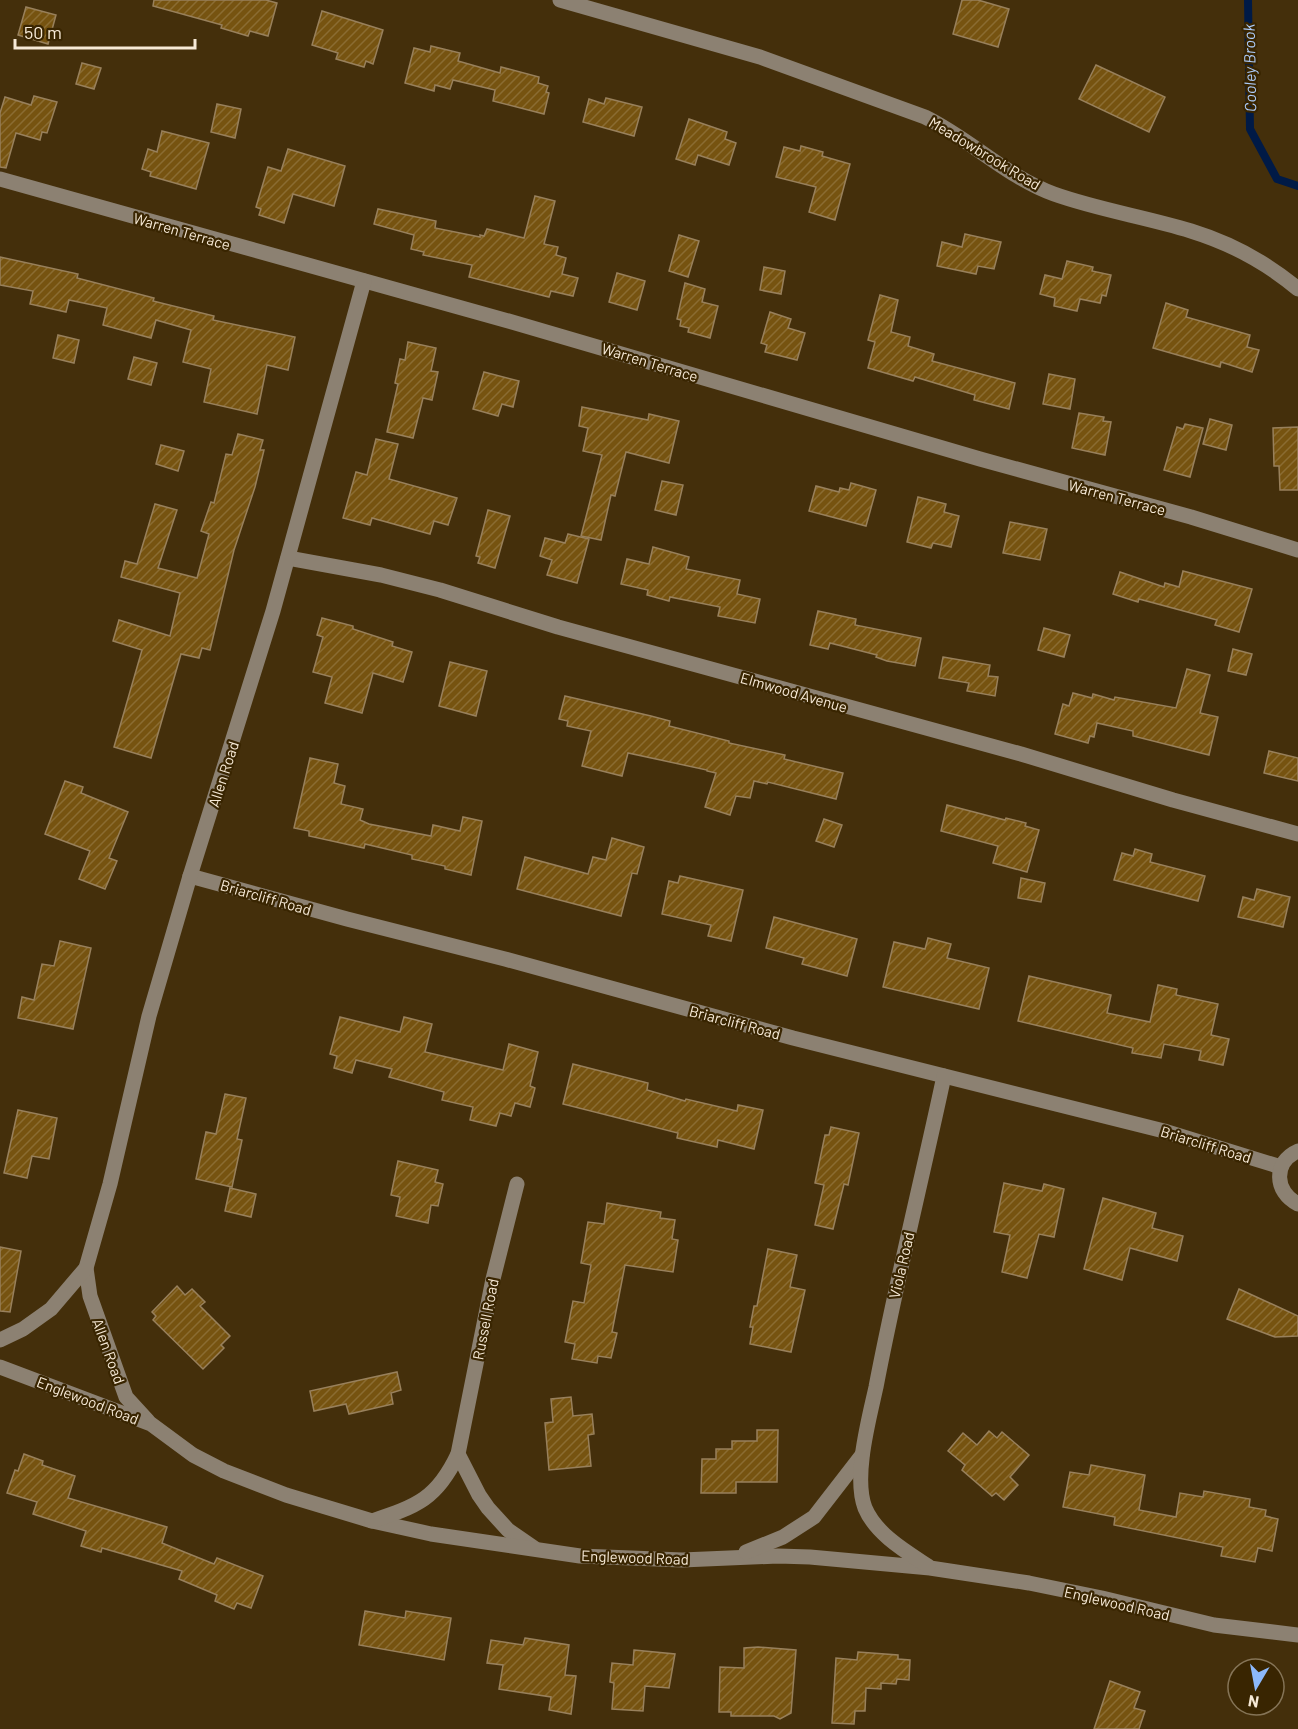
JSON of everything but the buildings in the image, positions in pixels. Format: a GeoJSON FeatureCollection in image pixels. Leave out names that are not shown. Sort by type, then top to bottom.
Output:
{"type":"FeatureCollection","features":[{"type":"Feature","properties":{"kind":"street","name":"Meadowbrook Road"},"geometry":{"type":"LineString","coordinates":[[560,0],[760,57],[925,117],[945,127],[1030,183],[1054,194],[1104,209],[1204,235],[1234,248],[1278,273],[1298,289]]}},
{"type":"Feature","properties":{"kind":"street","name":"Warren Terrace"},"geometry":{"type":"LineString","coordinates":[[0,179],[587,344],[1298,550]]}},
{"type":"Feature","properties":{"kind":"street","name":"Allen Road"},"geometry":{"type":"LineString","coordinates":[[151,1424],[126,1397],[90,1296],[86,1268],[110,1184],[149,1016],[288,558],[364,281]]}},
{"type":"Feature","properties":{"kind":"street","name":"Elmwood Avenue"},"geometry":{"type":"LineString","coordinates":[[288,558],[360,571],[440,591],[558,627],[1021,754],[1173,800],[1298,834]]}},
{"type":"Feature","properties":{"kind":"street","name":"Briarcliff Road"},"geometry":{"type":"LineString","coordinates":[[190,876],[793,1038],[1164,1131],[1281,1167]]}},
{"type":"Feature","properties":{"kind":"street","name":"Viola Road"},"geometry":{"type":"LineString","coordinates":[[930,1568],[888,1538],[871,1518],[865,1507],[862,1491],[862,1455],[887,1326],[944,1076]]}},
{"type":"Feature","properties":{"kind":"street"},"geometry":{"type":"LineString","coordinates":[[1298,1150],[1289,1155],[1281,1167],[1279,1181],[1290,1200],[1298,1204]]}},
{"type":"Feature","properties":{"kind":"street","name":"Russell Road"},"geometry":{"type":"LineString","coordinates":[[372,1521],[401,1512],[430,1495],[443,1482],[458,1454],[493,1279],[517,1184]]}},
{"type":"Feature","properties":{"kind":"street","name":"Allen Road"},"geometry":{"type":"LineString","coordinates":[[0,1340],[23,1329],[51,1309],[86,1268]]}},
{"type":"Feature","properties":{"kind":"street","name":"Englewood Road"},"geometry":{"type":"LineString","coordinates":[[0,1367],[151,1424],[193,1455],[224,1471],[286,1495],[372,1521],[538,1550],[614,1558],[682,1560],[810,1557],[930,1568],[1039,1585],[1214,1625],[1298,1635]]}},
{"type":"Feature","properties":{"kind":"street"},"geometry":{"type":"LineString","coordinates":[[458,1454],[488,1508],[508,1530],[538,1550]]}},
{"type":"Feature","properties":{"kind":"street","name":"Viola Road"},"geometry":{"type":"LineString","coordinates":[[731,1558],[783,1537],[814,1517],[862,1455]]}},
{"type":"Feature","properties":{"kind":"waterway","name":"Cooley Brook"},"geometry":{"type":"LineString","coordinates":[[1248,0],[1250,129],[1277,179],[1298,186]]}}]}
